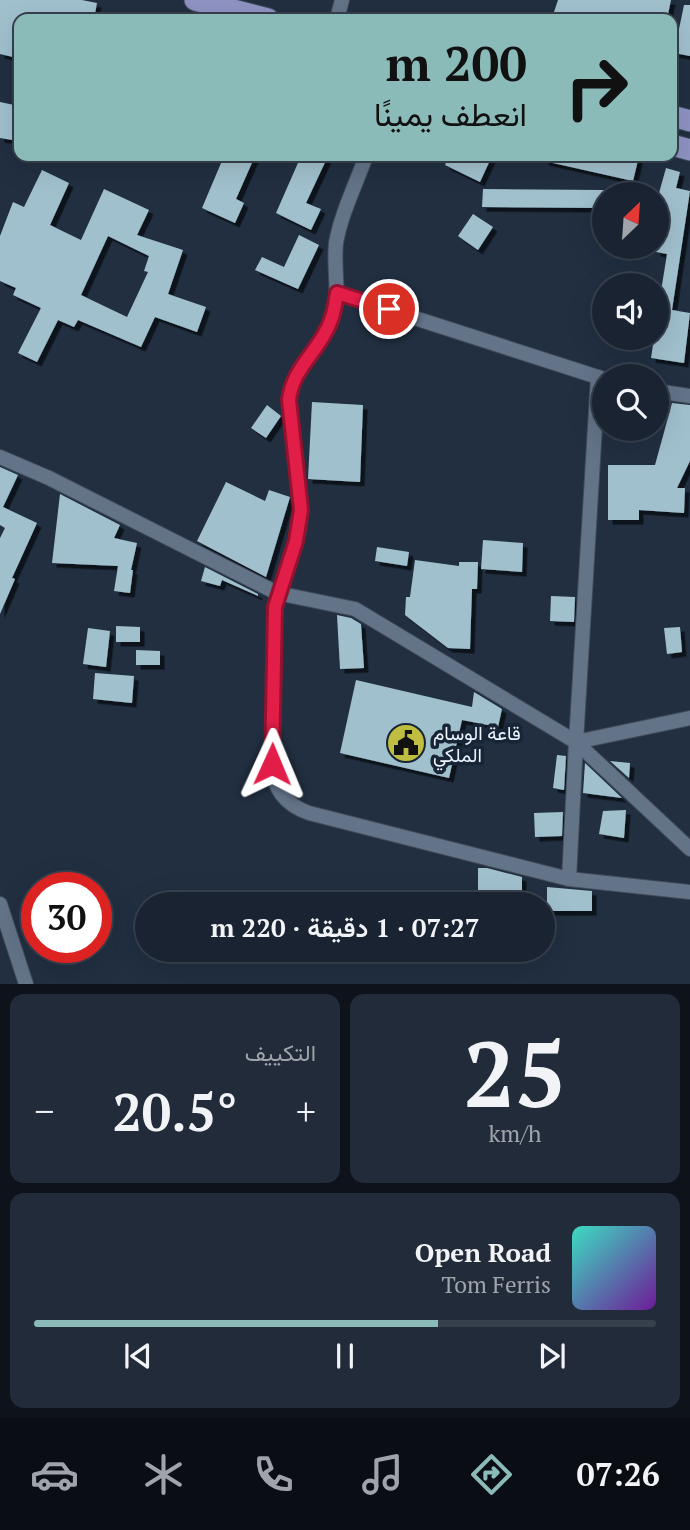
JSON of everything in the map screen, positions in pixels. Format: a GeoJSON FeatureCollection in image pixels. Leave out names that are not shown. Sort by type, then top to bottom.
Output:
{"type":"FeatureCollection","features":[{"type":"Feature","properties":{"kind":"main road"},"geometry":{"type":"LineString","coordinates":[[195,0],[249,14]]}},
{"type":"Feature","properties":{"kind":"street"},"geometry":{"type":"LineString","coordinates":[[364,161],[337,239],[335,306],[326,332],[296,373],[290,389],[301,521],[277,593],[274,620],[274,781],[282,797],[299,810],[309,813],[569,879],[690,892]]}},
{"type":"Feature","properties":{"kind":"street"},"geometry":{"type":"LineString","coordinates":[[337,293],[592,375]]}},
{"type":"Feature","properties":{"kind":"street"},"geometry":{"type":"LineString","coordinates":[[669,393],[690,396]]}},
{"type":"Feature","properties":{"kind":"street"},"geometry":{"type":"LineString","coordinates":[[569,879],[597,441]]}},
{"type":"Feature","properties":{"kind":"street"},"geometry":{"type":"LineString","coordinates":[[0,457],[61,484],[277,593],[355,609],[576,742],[690,849]]}},
{"type":"Feature","properties":{"kind":"street"},"geometry":{"type":"LineString","coordinates":[[576,742],[690,718]]}},
{"type":"Feature","properties":{"kind":"street"},"geometry":{"type":"LineString","coordinates":[[0,904],[26,984]]}},
{"type":"Feature","properties":{"kind":"building"},"geometry":{"type":"Polygon","coordinates":[[[0,0],[82,0],[97,3],[95,14],[14,14],[13,57],[0,54],[0,0]]]}},
{"type":"Feature","properties":{"kind":"building"},"geometry":{"type":"Polygon","coordinates":[[[558,0],[671,0],[668,14],[554,12],[558,0]]]}},
{"type":"Feature","properties":{"kind":"building"},"geometry":{"type":"Polygon","coordinates":[[[684,5],[690,5],[690,56],[677,54],[677,39],[684,5]]]}},
{"type":"Feature","properties":{"kind":"building"},"geometry":{"type":"Polygon","coordinates":[[[0,102],[14,105],[14,140],[0,138],[0,102]]]}},
{"type":"Feature","properties":{"kind":"building"},"geometry":{"type":"Polygon","coordinates":[[[222,161],[253,161],[236,199],[244,203],[235,223],[202,208],[222,161]]]}},
{"type":"Feature","properties":{"kind":"building"},"geometry":{"type":"Polygon","coordinates":[[[299,161],[326,161],[306,203],[321,209],[311,230],[276,213],[299,161]]]}},
{"type":"Feature","properties":{"kind":"building"},"geometry":{"type":"Polygon","coordinates":[[[447,161],[490,161],[480,182],[445,165],[447,161]]]}},
{"type":"Feature","properties":{"kind":"building"},"geometry":{"type":"Polygon","coordinates":[[[544,161],[638,161],[633,181],[544,161]]]}},
{"type":"Feature","properties":{"kind":"building"},"geometry":{"type":"Polygon","coordinates":[[[666,168],[680,172],[676,188],[690,191],[672,310],[690,313],[684,363],[651,358],[652,350],[669,350],[669,273],[664,273],[666,259],[669,259],[669,182],[662,182],[666,168]]]}},
{"type":"Feature","properties":{"kind":"building"},"geometry":{"type":"Polygon","coordinates":[[[42,170],[69,183],[50,225],[81,240],[104,189],[149,210],[137,235],[183,250],[168,294],[206,307],[197,332],[155,317],[141,347],[78,320],[74,327],[58,320],[37,362],[18,353],[41,308],[13,295],[16,288],[0,281],[0,236],[13,202],[24,207],[42,170]],[[108,236],[81,295],[127,317],[148,272],[144,271],[149,256],[108,236]]]}},
{"type":"Feature","properties":{"kind":"building"},"geometry":{"type":"Polygon","coordinates":[[[483,189],[592,190],[592,208],[482,207],[483,189]]]}},
{"type":"Feature","properties":{"kind":"building"},"geometry":{"type":"Polygon","coordinates":[[[473,214],[493,227],[478,250],[458,236],[473,214]]]}},
{"type":"Feature","properties":{"kind":"building"},"geometry":{"type":"Polygon","coordinates":[[[299,235],[319,245],[298,289],[255,270],[262,257],[284,267],[299,235]]]}},
{"type":"Feature","properties":{"kind":"building"},"geometry":{"type":"Polygon","coordinates":[[[312,402],[363,405],[360,482],[308,479],[312,402]]]}},
{"type":"Feature","properties":{"kind":"building"},"geometry":{"type":"Polygon","coordinates":[[[672,403],[690,405],[690,461],[677,488],[685,488],[684,513],[639,510],[639,520],[608,520],[608,465],[655,465],[662,441],[669,441],[669,414],[672,403]]]}},
{"type":"Feature","properties":{"kind":"building"},"geometry":{"type":"Polygon","coordinates":[[[267,405],[281,416],[266,438],[251,428],[267,405]]]}},
{"type":"Feature","properties":{"kind":"building"},"geometry":{"type":"Polygon","coordinates":[[[0,467],[18,475],[3,507],[37,523],[12,578],[15,579],[0,614],[0,538],[5,528],[0,525],[0,467]]]}},
{"type":"Feature","properties":{"kind":"building"},"geometry":{"type":"Polygon","coordinates":[[[226,482],[265,501],[269,490],[290,497],[266,577],[197,541],[226,482]]]}},
{"type":"Feature","properties":{"kind":"building"},"geometry":{"type":"Polygon","coordinates":[[[60,494],[120,525],[114,538],[137,543],[131,570],[130,593],[114,591],[118,566],[52,563],[60,494]]]}},
{"type":"Feature","properties":{"kind":"building"},"geometry":{"type":"Polygon","coordinates":[[[483,540],[523,543],[522,572],[481,569],[483,540]]]}},
{"type":"Feature","properties":{"kind":"building"},"geometry":{"type":"Polygon","coordinates":[[[377,547],[409,552],[407,566],[375,561],[377,547]]]}},
{"type":"Feature","properties":{"kind":"building"},"geometry":{"type":"Polygon","coordinates":[[[415,560],[459,566],[459,562],[478,562],[477,589],[472,589],[470,649],[448,648],[405,615],[406,597],[410,597],[415,560]]]}},
{"type":"Feature","properties":{"kind":"building"},"geometry":{"type":"Polygon","coordinates":[[[205,567],[258,596],[222,580],[220,586],[201,581],[205,567]]]}},
{"type":"Feature","properties":{"kind":"building"},"geometry":{"type":"Polygon","coordinates":[[[551,596],[575,597],[574,622],[550,621],[551,596]]]}},
{"type":"Feature","properties":{"kind":"building"},"geometry":{"type":"Polygon","coordinates":[[[337,615],[351,618],[361,624],[364,668],[340,669],[337,615]]]}},
{"type":"Feature","properties":{"kind":"building"},"geometry":{"type":"Polygon","coordinates":[[[116,626],[140,627],[140,642],[116,642],[116,626]]]}},
{"type":"Feature","properties":{"kind":"building"},"geometry":{"type":"Polygon","coordinates":[[[680,627],[682,652],[667,654],[664,628],[680,627]]]}},
{"type":"Feature","properties":{"kind":"building"},"geometry":{"type":"Polygon","coordinates":[[[88,628],[110,631],[106,667],[83,664],[88,628]]]}},
{"type":"Feature","properties":{"kind":"building"},"geometry":{"type":"Polygon","coordinates":[[[136,650],[160,651],[160,665],[136,665],[136,650]]]}},
{"type":"Feature","properties":{"kind":"building"},"geometry":{"type":"Polygon","coordinates":[[[95,673],[134,676],[132,703],[93,699],[95,673]]]}},
{"type":"Feature","properties":{"kind":"building"},"geometry":{"type":"Polygon","coordinates":[[[356,680],[472,707],[474,692],[502,709],[498,727],[462,720],[449,778],[340,753],[356,680]]]}},
{"type":"Feature","properties":{"kind":"building"},"geometry":{"type":"Polygon","coordinates":[[[557,755],[566,756],[564,790],[553,788],[557,755]]]}},
{"type":"Feature","properties":{"kind":"building"},"geometry":{"type":"Polygon","coordinates":[[[610,761],[630,763],[629,778],[610,761]]]}},
{"type":"Feature","properties":{"kind":"building"},"geometry":{"type":"Polygon","coordinates":[[[585,763],[622,798],[583,793],[585,763]]]}},
{"type":"Feature","properties":{"kind":"building"},"geometry":{"type":"Polygon","coordinates":[[[626,810],[624,838],[599,834],[603,811],[626,810]]]}},
{"type":"Feature","properties":{"kind":"building"},"geometry":{"type":"Polygon","coordinates":[[[563,812],[562,836],[535,837],[534,813],[563,812]]]}},
{"type":"Feature","properties":{"kind":"building"},"geometry":{"type":"Polygon","coordinates":[[[478,868],[522,877],[522,892],[478,892],[478,868]]]}},
{"type":"Feature","properties":{"kind":"building"},"geometry":{"type":"Polygon","coordinates":[[[547,887],[592,891],[592,911],[555,911],[555,892],[547,892],[547,887]]]}},
{"type":"Feature","properties":{"kind":"place","name":"قاعة الوسام الملكي"},"geometry":{"type":"Point","coordinates":[406,743]}},
{"type":"Feature","properties":{"kind":"route"},"geometry":{"type":"LineString","coordinates":[[272,764],[275,607],[277,593],[301,521],[289,400],[292,381],[326,332],[337,293],[389,309]]}}]}
